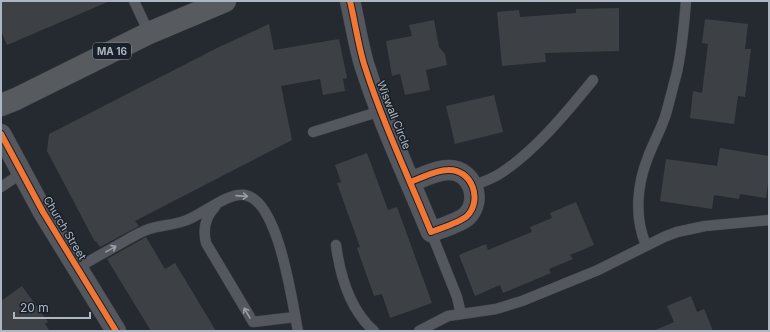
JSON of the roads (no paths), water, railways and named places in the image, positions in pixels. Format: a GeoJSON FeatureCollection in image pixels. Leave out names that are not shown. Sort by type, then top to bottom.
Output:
{"type":"FeatureCollection","features":[{"type":"Feature","properties":{"kind":"main road","name":"MA 16"},"geometry":{"type":"LineString","coordinates":[[1,105],[149,33],[225,1]]}},
{"type":"Feature","properties":{"kind":"street","name":"Wiswall Circle"},"geometry":{"type":"LineString","coordinates":[[350,1],[363,61],[381,111],[430,232]]}},
{"type":"Feature","properties":{"kind":"street","name":"Church Street"},"geometry":{"type":"LineString","coordinates":[[1,134],[43,212],[116,331]]}},
{"type":"Feature","properties":{"kind":"street"},"geometry":{"type":"LineString","coordinates":[[410,182],[440,171],[449,170],[462,173],[473,186],[475,195],[474,204],[466,216],[459,221],[430,232]]}},
{"type":"Feature","properties":{"kind":"lane"},"geometry":{"type":"LineString","coordinates":[[134,1],[149,33]]}},
{"type":"Feature","properties":{"kind":"lane"},"geometry":{"type":"LineString","coordinates":[[646,245],[639,225],[638,213],[642,175],[664,118],[676,74],[686,1]]}},
{"type":"Feature","properties":{"kind":"lane"},"geometry":{"type":"LineString","coordinates":[[473,186],[500,174],[528,151],[560,120],[593,80]]}},
{"type":"Feature","properties":{"kind":"lane"},"geometry":{"type":"LineString","coordinates":[[313,132],[381,111]]}},
{"type":"Feature","properties":{"kind":"lane"},"geometry":{"type":"LineString","coordinates":[[1,187],[22,173]]}},
{"type":"Feature","properties":{"kind":"lane"},"geometry":{"type":"LineString","coordinates":[[77,268],[143,231],[187,221],[232,196],[245,194],[263,207],[271,222],[286,273],[298,331]]}},
{"type":"Feature","properties":{"kind":"lane"},"geometry":{"type":"LineString","coordinates":[[219,203],[212,209],[206,221],[204,236],[206,243],[253,322],[295,317]]}},
{"type":"Feature","properties":{"kind":"lane"},"geometry":{"type":"LineString","coordinates":[[419,331],[448,316],[496,309],[522,301],[598,270],[646,245],[678,232],[705,226],[769,220]]}},
{"type":"Feature","properties":{"kind":"lane"},"geometry":{"type":"LineString","coordinates":[[430,232],[457,297],[461,314]]}},
{"type":"Feature","properties":{"kind":"lane"},"geometry":{"type":"LineString","coordinates":[[336,245],[340,268],[348,291],[358,312],[374,331]]}}]}
